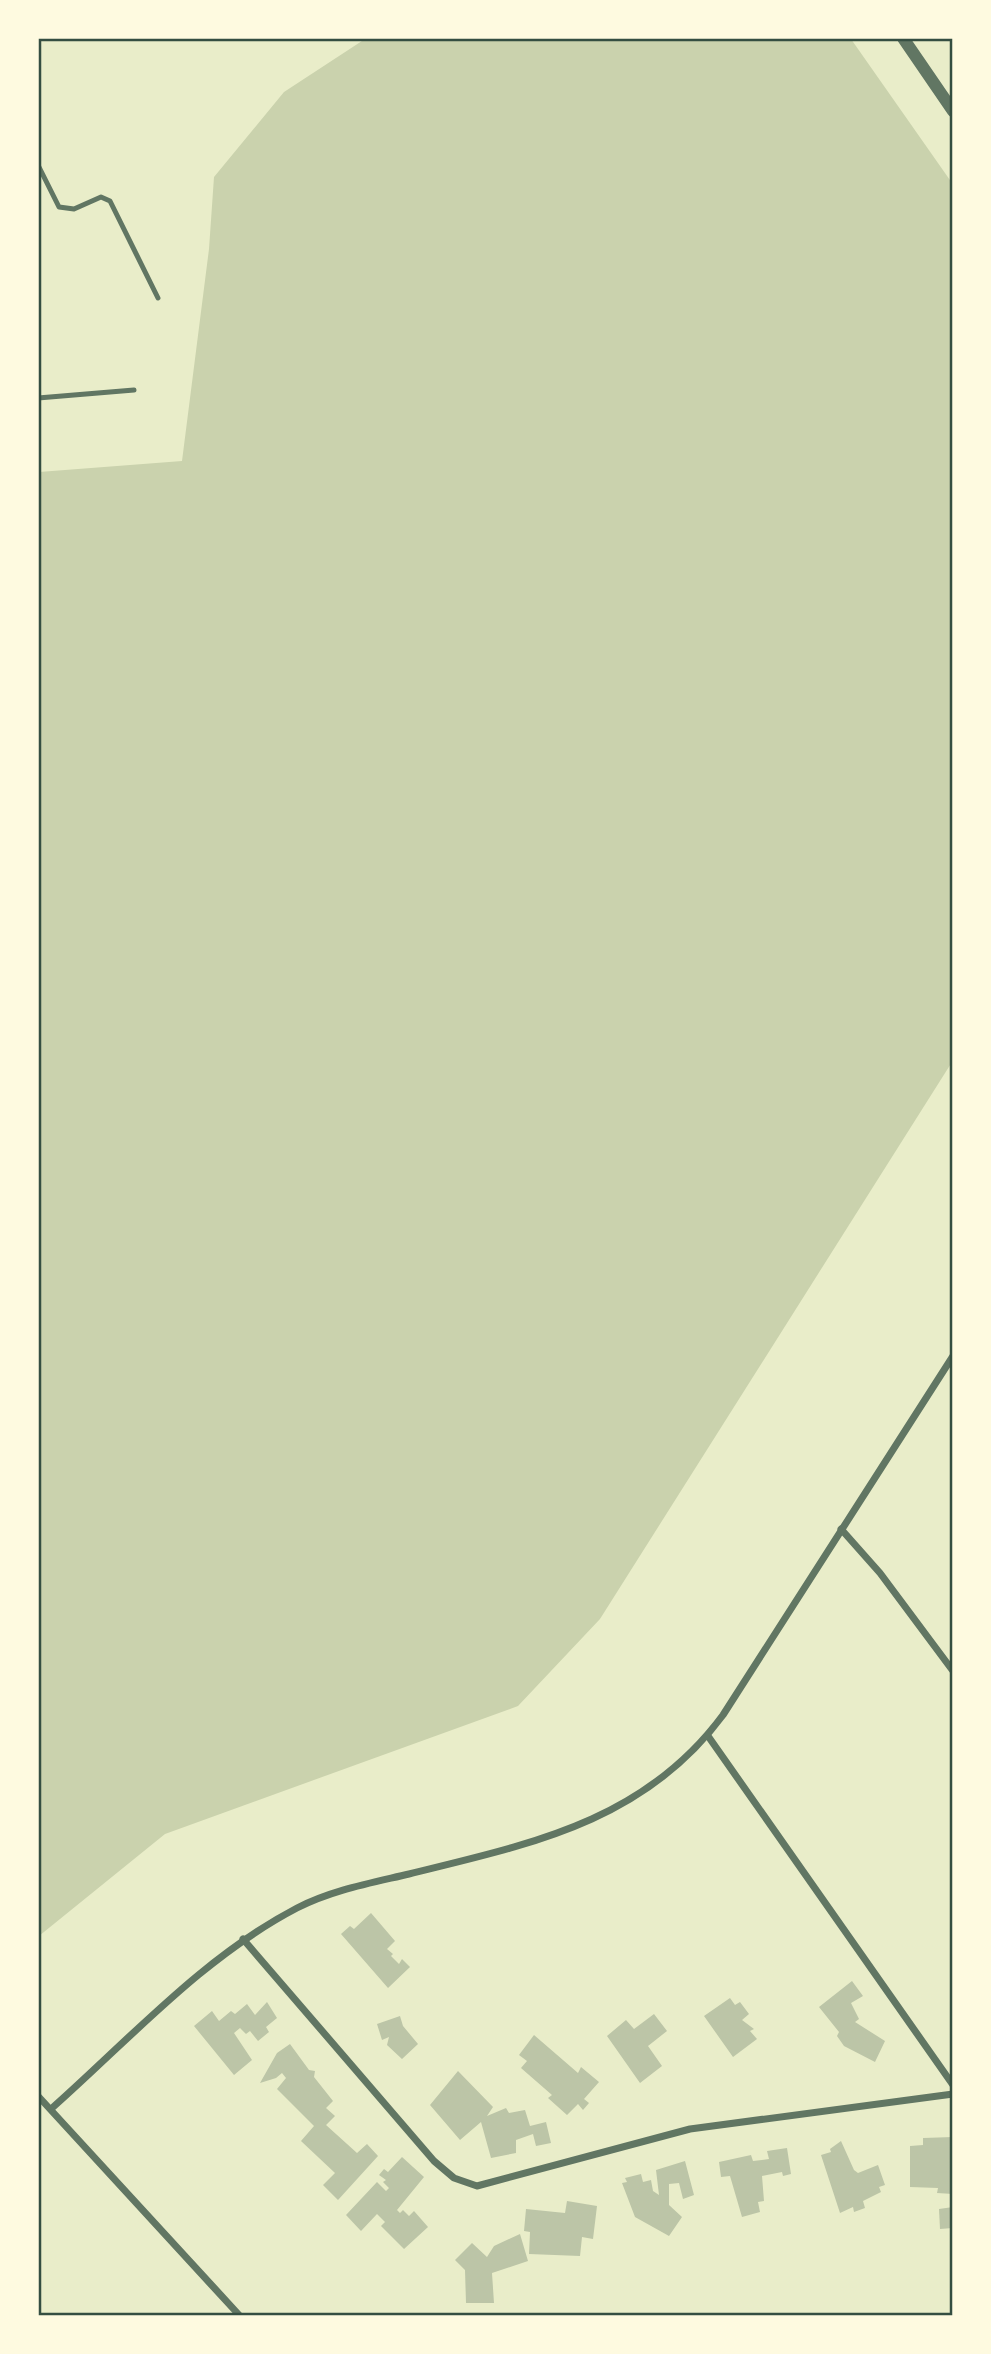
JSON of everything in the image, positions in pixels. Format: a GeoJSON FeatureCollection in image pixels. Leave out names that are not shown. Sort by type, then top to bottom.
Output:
{"type":"FeatureCollection","features":[{"type":"Feature","properties":{"kind":"street"},"geometry":{"type":"LineString","coordinates":[[903,38],[953,111]]}},
{"type":"Feature","properties":{"kind":"street"},"geometry":{"type":"LineString","coordinates":[[51,2109],[243,1939],[297,1908],[336,1892],[553,1838],[595,1821],[667,1775],[708,1736],[953,1356]]}},
{"type":"Feature","properties":{"kind":"street"},"geometry":{"type":"LineString","coordinates":[[841,1529],[880,1573],[953,1671]]}},
{"type":"Feature","properties":{"kind":"street"},"geometry":{"type":"LineString","coordinates":[[708,1736],[953,2085]]}},
{"type":"Feature","properties":{"kind":"street"},"geometry":{"type":"LineString","coordinates":[[243,1939],[433,2161],[454,2178],[477,2186],[690,2129],[953,2094]]}},
{"type":"Feature","properties":{"kind":"street"},"geometry":{"type":"LineString","coordinates":[[38,2096],[240,2315]]}},
{"type":"Feature","properties":{"kind":"lane"},"geometry":{"type":"LineString","coordinates":[[38,165],[60,207],[74,209],[101,197],[110,201],[158,298]]}},
{"type":"Feature","properties":{"kind":"lane"},"geometry":{"type":"LineString","coordinates":[[38,398],[134,390]]}},
{"type":"Feature","properties":{"kind":"green space"},"geometry":{"type":"Polygon","coordinates":[[[365,39],[851,39],[952,183],[952,1062],[600,1619],[518,1706],[165,1834],[39,1936],[39,472],[182,461],[209,249],[214,177],[284,92],[365,39]]]}},
{"type":"Feature","properties":{"kind":"building"},"geometry":{"type":"Polygon","coordinates":[[[371,1913],[395,1941],[387,1949],[393,1954],[391,1956],[399,1964],[402,1959],[410,1967],[388,1988],[341,1934],[350,1926],[354,1929],[371,1913]]]}},
{"type":"Feature","properties":{"kind":"building"},"geometry":{"type":"Polygon","coordinates":[[[852,1981],[863,1996],[851,2003],[859,2019],[855,2022],[885,2041],[875,2062],[844,2046],[837,2036],[839,2032],[819,2007],[852,1981]]]}},
{"type":"Feature","properties":{"kind":"building"},"geometry":{"type":"Polygon","coordinates":[[[730,1998],[735,2005],[740,2002],[749,2014],[742,2020],[754,2029],[750,2031],[757,2039],[733,2057],[704,2016],[730,1998]]]}},
{"type":"Feature","properties":{"kind":"building"},"geometry":{"type":"Polygon","coordinates":[[[267,2002],[277,2018],[266,2027],[269,2032],[258,2041],[250,2031],[246,2034],[240,2028],[234,2033],[252,2060],[234,2075],[194,2026],[212,2011],[219,2021],[231,2011],[235,2014],[247,2004],[255,2015],[267,2002]]]}},
{"type":"Feature","properties":{"kind":"building"},"geometry":{"type":"Polygon","coordinates":[[[654,2014],[667,2031],[648,2046],[662,2066],[640,2083],[607,2036],[626,2020],[634,2029],[654,2014]]]}},
{"type":"Feature","properties":{"kind":"building"},"geometry":{"type":"Polygon","coordinates":[[[400,2016],[403,2026],[418,2044],[402,2059],[387,2045],[389,2037],[382,2040],[377,2024],[400,2016]]]}},
{"type":"Feature","properties":{"kind":"building"},"geometry":{"type":"Polygon","coordinates":[[[534,2035],[578,2073],[581,2067],[599,2082],[584,2099],[589,2103],[583,2110],[578,2104],[567,2115],[548,2098],[552,2095],[521,2068],[527,2061],[519,2055],[534,2035]]]}},
{"type":"Feature","properties":{"kind":"building"},"geometry":{"type":"Polygon","coordinates":[[[290,2044],[309,2070],[315,2071],[314,2077],[333,2101],[326,2108],[335,2116],[326,2125],[357,2153],[367,2144],[378,2156],[338,2200],[323,2185],[335,2173],[301,2141],[314,2126],[277,2089],[286,2078],[282,2073],[260,2083],[277,2053],[290,2044]]]}},
{"type":"Feature","properties":{"kind":"building"},"geometry":{"type":"Polygon","coordinates":[[[458,2071],[493,2107],[487,2116],[506,2108],[509,2113],[525,2110],[530,2126],[546,2122],[551,2143],[536,2146],[533,2134],[516,2140],[516,2153],[491,2158],[481,2122],[460,2140],[430,2105],[458,2071]]]}},
{"type":"Feature","properties":{"kind":"building"},"geometry":{"type":"Polygon","coordinates":[[[953,2137],[953,2194],[937,2193],[938,2188],[910,2187],[910,2146],[923,2145],[923,2138],[953,2137]]]}},
{"type":"Feature","properties":{"kind":"building"},"geometry":{"type":"Polygon","coordinates":[[[841,2141],[854,2170],[858,2173],[878,2165],[885,2185],[879,2187],[881,2192],[863,2201],[865,2208],[854,2212],[853,2207],[840,2213],[821,2155],[831,2152],[830,2149],[841,2141]]]}},
{"type":"Feature","properties":{"kind":"building"},"geometry":{"type":"Polygon","coordinates":[[[787,2148],[791,2174],[783,2176],[782,2172],[762,2176],[764,2201],[758,2202],[760,2212],[742,2217],[730,2176],[721,2177],[719,2162],[751,2155],[753,2161],[769,2159],[767,2151],[787,2148]]]}},
{"type":"Feature","properties":{"kind":"building"},"geometry":{"type":"Polygon","coordinates":[[[402,2157],[424,2177],[397,2210],[400,2213],[403,2210],[409,2216],[414,2211],[428,2227],[404,2249],[381,2226],[385,2222],[377,2214],[361,2231],[346,2215],[377,2182],[386,2191],[389,2188],[383,2182],[386,2180],[379,2175],[384,2169],[388,2172],[402,2157]]]}},
{"type":"Feature","properties":{"kind":"building"},"geometry":{"type":"Polygon","coordinates":[[[685,2161],[694,2195],[683,2199],[679,2183],[669,2184],[669,2205],[682,2217],[669,2236],[635,2217],[622,2183],[627,2182],[625,2178],[641,2174],[643,2182],[651,2180],[653,2191],[659,2195],[656,2170],[685,2161]]]}},
{"type":"Feature","properties":{"kind":"building"},"geometry":{"type":"Polygon","coordinates":[[[567,2201],[597,2206],[593,2239],[582,2237],[580,2256],[529,2254],[530,2232],[524,2231],[526,2209],[565,2213],[567,2201]]]}},
{"type":"Feature","properties":{"kind":"building"},"geometry":{"type":"Polygon","coordinates":[[[953,2207],[953,2228],[940,2229],[939,2209],[953,2207]]]}},
{"type":"Feature","properties":{"kind":"building"},"geometry":{"type":"Polygon","coordinates":[[[520,2234],[528,2261],[492,2273],[494,2303],[466,2303],[465,2270],[455,2260],[472,2243],[487,2257],[494,2246],[520,2234]]]}}]}
